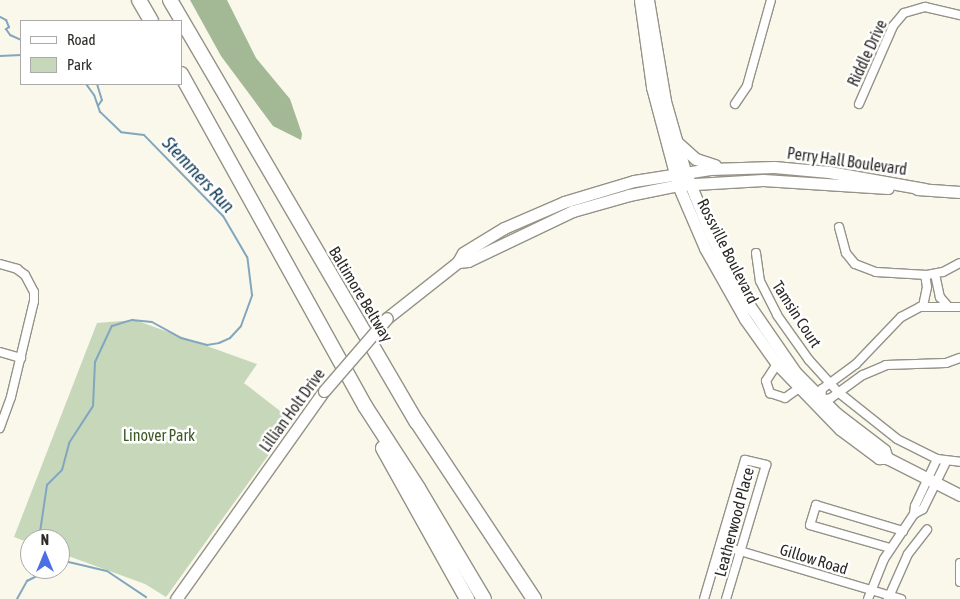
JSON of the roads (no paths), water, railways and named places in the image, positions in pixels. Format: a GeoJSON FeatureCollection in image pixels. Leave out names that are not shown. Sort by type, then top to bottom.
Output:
{"type":"FeatureCollection","features":[{"type":"Feature","properties":{"kind":"highway"},"geometry":{"type":"LineString","coordinates":[[139,0],[150,20]]}},
{"type":"Feature","properties":{"kind":"highway","name":"Baltimore Beltway"},"geometry":{"type":"LineString","coordinates":[[170,0],[182,20]]}},
{"type":"Feature","properties":{"kind":"highway","name":"Baltimore Beltway"},"geometry":{"type":"LineString","coordinates":[[182,20],[408,406],[534,599]]}},
{"type":"Feature","properties":{"kind":"highway"},"geometry":{"type":"LineString","coordinates":[[182,76],[318,317],[365,406],[418,488],[484,599]]}},
{"type":"Feature","properties":{"kind":"highway"},"geometry":{"type":"LineString","coordinates":[[365,406],[380,442],[467,599]]}},
{"type":"Feature","properties":{"kind":"main road","name":"Rossville Boulevard"},"geometry":{"type":"LineString","coordinates":[[640,0],[650,79],[712,262],[777,364],[798,389],[853,440],[879,458],[887,458],[931,482],[960,495]]}},
{"type":"Feature","properties":{"kind":"main road","name":"Rossville Boulevard"},"geometry":{"type":"LineString","coordinates":[[648,0],[661,80],[676,141],[680,172]]}},
{"type":"Feature","properties":{"kind":"main road"},"geometry":{"type":"LineString","coordinates":[[676,141],[696,159],[729,167]]}},
{"type":"Feature","properties":{"kind":"main road","name":"Perry Hall Boulevard"},"geometry":{"type":"LineString","coordinates":[[680,172],[729,167],[829,172],[924,189]]}},
{"type":"Feature","properties":{"kind":"main road","name":"Lillian Holt Drive"},"geometry":{"type":"LineString","coordinates":[[176,599],[324,391],[387,318],[458,262],[463,253],[549,207],[611,186],[680,172]]}},
{"type":"Feature","properties":{"kind":"main road","name":"Perry Hall Boulevard"},"geometry":{"type":"LineString","coordinates":[[684,184],[781,180],[960,192]]}},
{"type":"Feature","properties":{"kind":"main road","name":"Rossville Boulevard"},"geometry":{"type":"LineString","coordinates":[[684,184],[744,299],[786,360],[821,400],[884,450],[887,458]]}},
{"type":"Feature","properties":{"kind":"main road","name":"Lillian Holt Drive"},"geometry":{"type":"LineString","coordinates":[[458,262],[468,261],[555,218],[614,199],[684,184]]}},
{"type":"Feature","properties":{"kind":"main road"},"geometry":{"type":"LineString","coordinates":[[549,207],[555,218]]}},
{"type":"Feature","properties":{"kind":"street"},"geometry":{"type":"LineString","coordinates":[[735,104],[747,86],[771,0]]}},
{"type":"Feature","properties":{"kind":"street","name":"Riddle Drive"},"geometry":{"type":"LineString","coordinates":[[859,104],[893,26],[904,13],[925,7],[960,15]]}},
{"type":"Feature","properties":{"kind":"street"},"geometry":{"type":"LineString","coordinates":[[839,227],[840,241],[855,264],[876,272],[935,274],[960,263]]}},
{"type":"Feature","properties":{"kind":"street","name":"Tamsin Court"},"geometry":{"type":"LineString","coordinates":[[756,253],[760,281],[777,315],[838,392],[897,439],[937,459],[946,462],[960,462]]}},
{"type":"Feature","properties":{"kind":"street"},"geometry":{"type":"LineString","coordinates":[[0,264],[21,272],[34,292],[21,358],[0,428]]}},
{"type":"Feature","properties":{"kind":"street"},"geometry":{"type":"LineString","coordinates":[[935,274],[940,297],[947,305]]}},
{"type":"Feature","properties":{"kind":"street"},"geometry":{"type":"LineString","coordinates":[[923,306],[927,287],[925,275]]}},
{"type":"Feature","properties":{"kind":"street"},"geometry":{"type":"LineString","coordinates":[[821,400],[822,389],[856,364],[891,325],[923,306],[947,305],[960,307]]}},
{"type":"Feature","properties":{"kind":"street"},"geometry":{"type":"LineString","coordinates":[[0,352],[21,358]]}},
{"type":"Feature","properties":{"kind":"street"},"geometry":{"type":"LineString","coordinates":[[821,400],[838,392],[863,375],[886,365],[946,363],[960,358]]}},
{"type":"Feature","properties":{"kind":"street"},"geometry":{"type":"LineString","coordinates":[[777,364],[766,381],[770,394],[785,398],[798,389]]}},
{"type":"Feature","properties":{"kind":"street"},"geometry":{"type":"LineString","coordinates":[[856,364],[863,375]]}},
{"type":"Feature","properties":{"kind":"street"},"geometry":{"type":"LineString","coordinates":[[931,482],[937,459]]}},
{"type":"Feature","properties":{"kind":"street","name":"Leatherwood Place"},"geometry":{"type":"LineString","coordinates":[[704,599],[745,460],[766,466],[726,599]]}},
{"type":"Feature","properties":{"kind":"street"},"geometry":{"type":"LineString","coordinates":[[868,599],[890,548],[914,514],[931,482],[946,462]]}},
{"type":"Feature","properties":{"kind":"street"},"geometry":{"type":"LineString","coordinates":[[890,548],[810,525],[816,505],[903,531]]}},
{"type":"Feature","properties":{"kind":"street"},"geometry":{"type":"LineString","coordinates":[[888,597],[908,554],[927,530]]}},
{"type":"Feature","properties":{"kind":"street","name":"Gillow Road"},"geometry":{"type":"LineString","coordinates":[[720,545],[871,590],[888,597],[901,599]]}},
{"type":"Feature","properties":{"kind":"street"},"geometry":{"type":"LineString","coordinates":[[960,563],[960,582]]}},
{"type":"Feature","properties":{"kind":"waterway"},"geometry":{"type":"LineString","coordinates":[[0,17],[6,20],[9,27],[6,29],[10,35],[20,40]]}},
{"type":"Feature","properties":{"kind":"waterway","name":"Stemmers Run"},"geometry":{"type":"LineString","coordinates":[[0,56],[20,55]]}},
{"type":"Feature","properties":{"kind":"waterway","name":"Stemmers Run"},"geometry":{"type":"LineString","coordinates":[[40,529],[47,485],[62,470],[69,443],[93,406],[95,362],[112,326],[132,320],[152,322],[181,338],[207,345],[219,343],[230,338],[241,326],[252,295],[247,257],[223,216],[144,135],[121,132],[100,112],[94,95],[87,85]]}},
{"type":"Feature","properties":{"kind":"waterway"},"geometry":{"type":"LineString","coordinates":[[97,85],[102,100],[98,106]]}},
{"type":"Feature","properties":{"kind":"waterway","name":"Stemmers Run"},"geometry":{"type":"LineString","coordinates":[[70,562],[107,571],[146,597]]}},
{"type":"Feature","properties":{"kind":"waterway"},"geometry":{"type":"LineString","coordinates":[[17,599],[27,581],[31,579]]}},
{"type":"Feature","properties":{"kind":"park label","name":"Linover Park"},"geometry":{"type":"Point","coordinates":[159,435]}}]}
